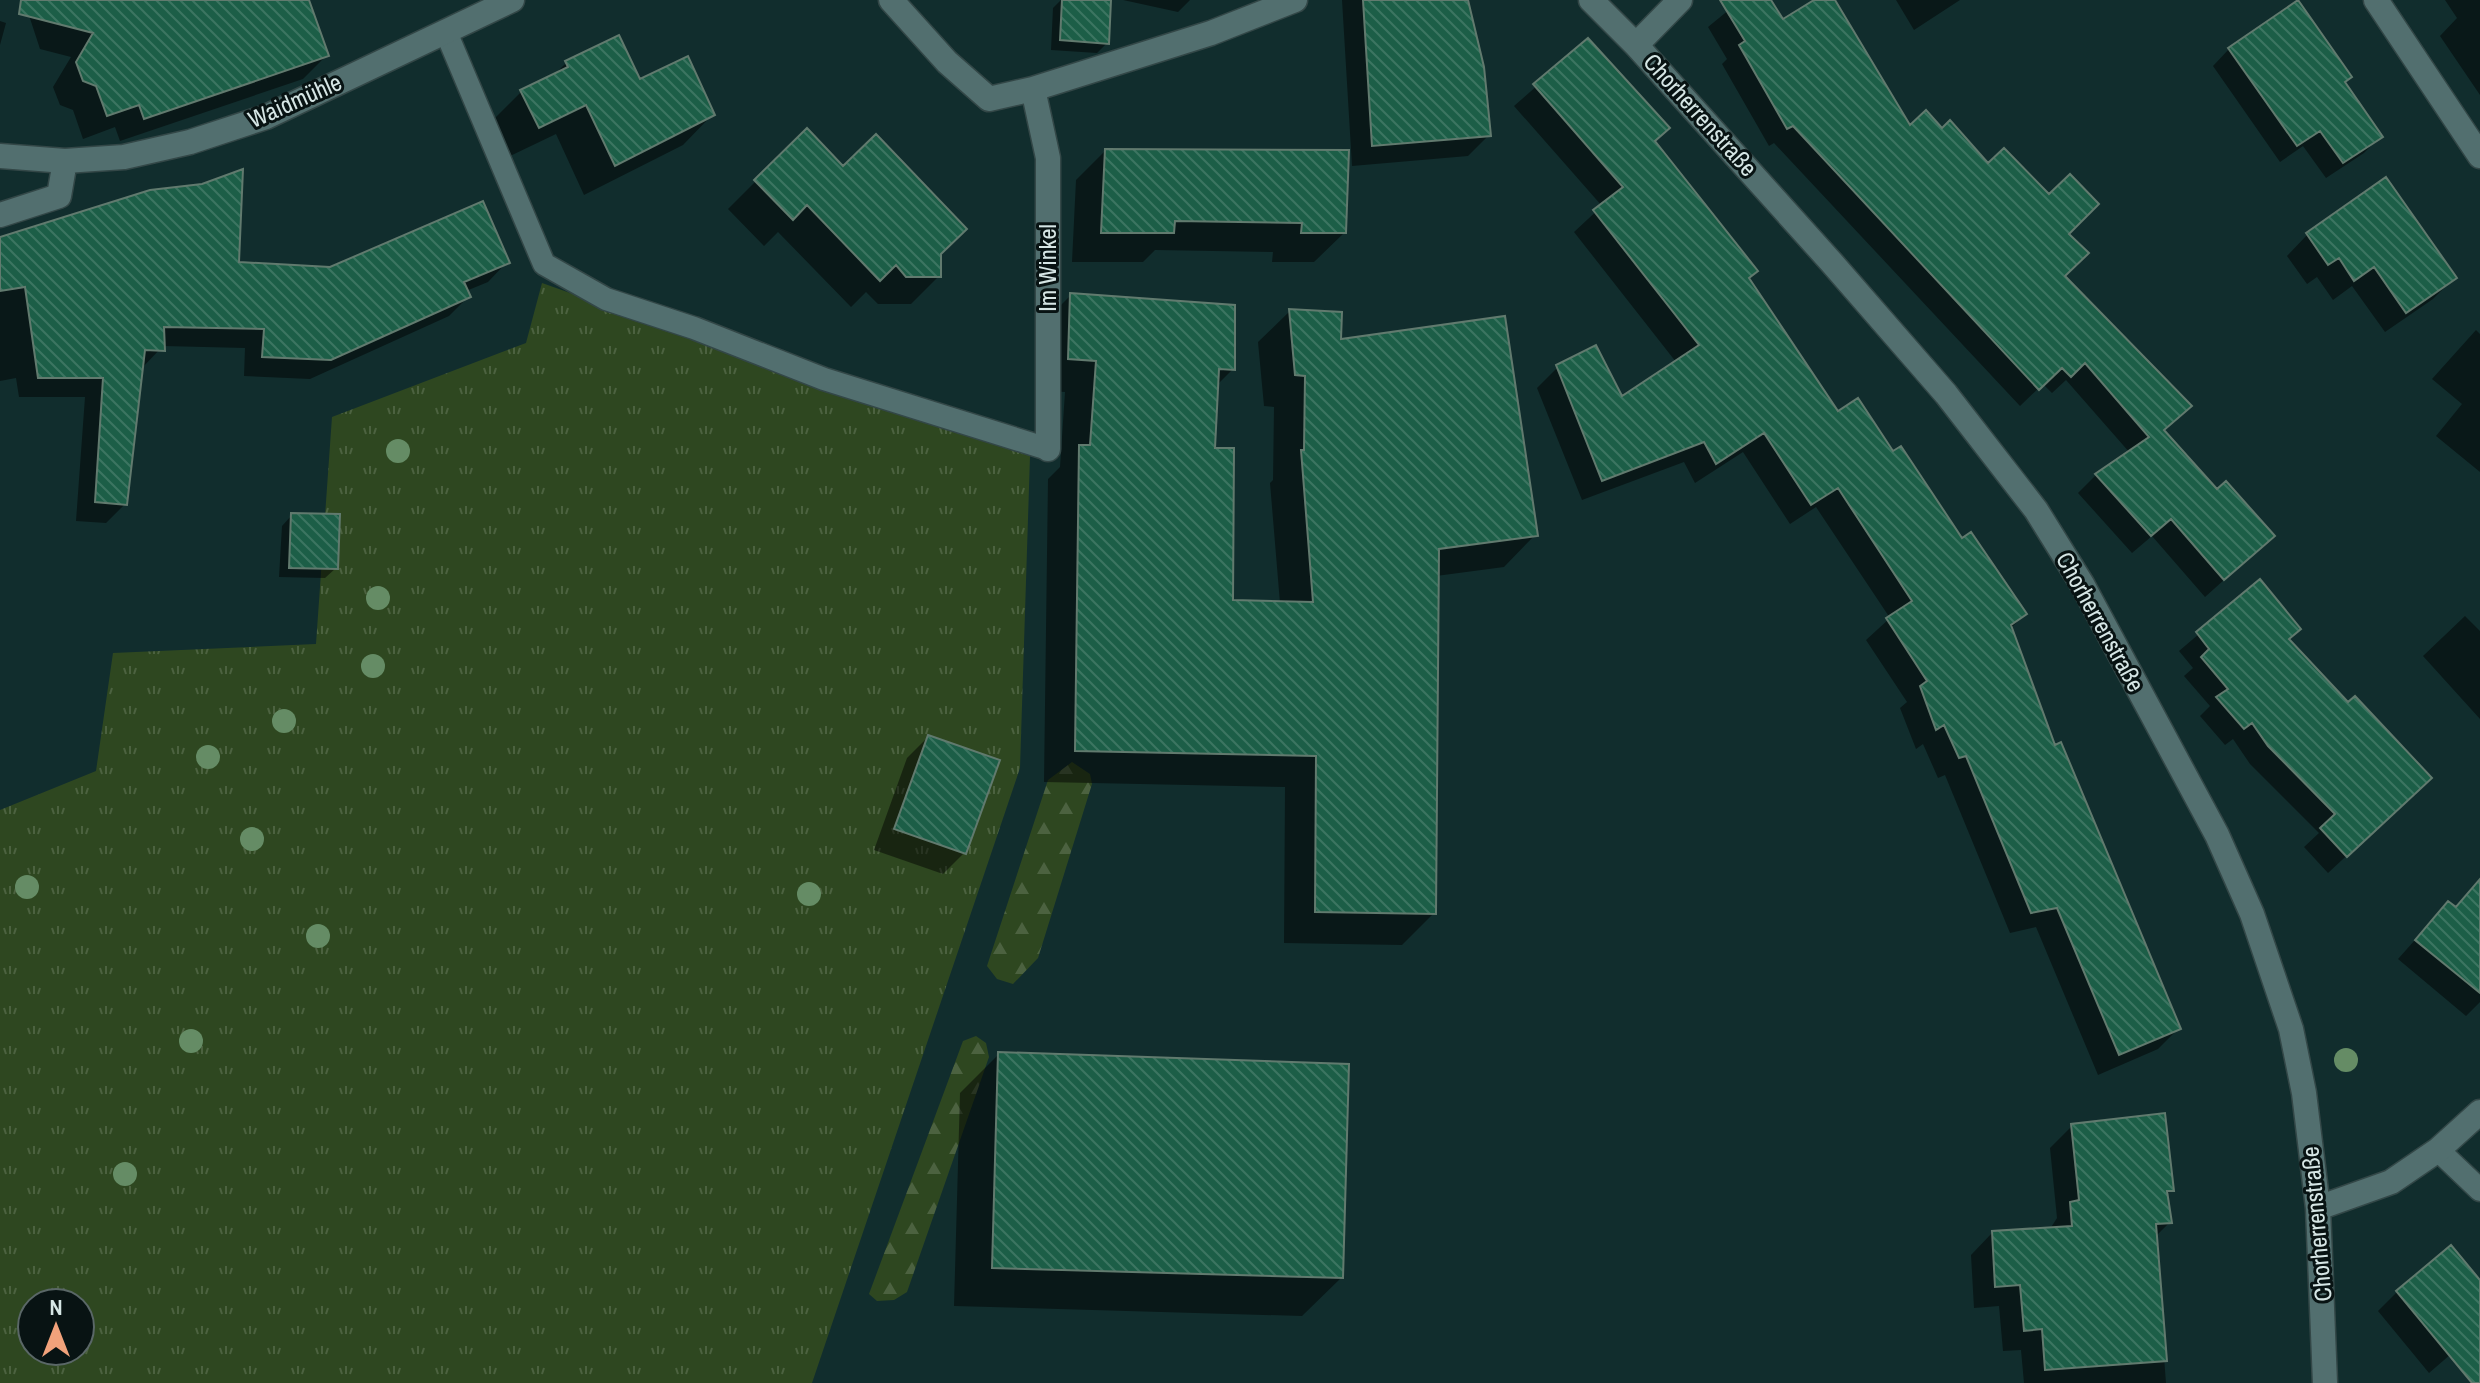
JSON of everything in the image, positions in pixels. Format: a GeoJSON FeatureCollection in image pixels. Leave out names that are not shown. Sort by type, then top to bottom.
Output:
{"type":"FeatureCollection","features":[{"type":"Feature","properties":{"kind":"street","name":"Waidmühle"},"geometry":{"type":"LineString","coordinates":[[0,156],[65,161],[124,157],[266,117],[512,0]]}},
{"type":"Feature","properties":{"kind":"street"},"geometry":{"type":"LineString","coordinates":[[891,0],[947,62],[989,99],[1033,89],[1211,33],[1295,0]]}},
{"type":"Feature","properties":{"kind":"street","name":"Chorherrenstraße"},"geometry":{"type":"LineString","coordinates":[[1591,0],[1636,45],[1946,394],[2036,510],[2082,584],[2217,835],[2249,903],[2291,1029],[2304,1093],[2318,1208],[2325,1383]]}},
{"type":"Feature","properties":{"kind":"street"},"geometry":{"type":"LineString","coordinates":[[1636,45],[1680,0]]}},
{"type":"Feature","properties":{"kind":"street"},"geometry":{"type":"LineString","coordinates":[[2376,0],[2480,156]]}},
{"type":"Feature","properties":{"kind":"street","name":"Im Winkel"},"geometry":{"type":"LineString","coordinates":[[1033,89],[1048,158],[1048,449]]}},
{"type":"Feature","properties":{"kind":"street"},"geometry":{"type":"LineString","coordinates":[[0,215],[59,196],[65,161]]}},
{"type":"Feature","properties":{"kind":"street"},"geometry":{"type":"LineString","coordinates":[[2318,1208],[2391,1182],[2438,1150],[2480,1112]]}},
{"type":"Feature","properties":{"kind":"lane"},"geometry":{"type":"LineString","coordinates":[[446,32],[544,264],[606,299],[694,328],[824,379],[1048,449]]}},
{"type":"Feature","properties":{"kind":"lane"},"geometry":{"type":"LineString","coordinates":[[2438,1150],[2480,1190]]}},
{"type":"Feature","properties":{"kind":"green space"},"geometry":{"type":"Polygon","coordinates":[[[542,283],[1030,456],[1020,768],[812,1383],[0,1383],[0,810],[96,771],[113,653],[316,644],[332,417],[526,343],[542,283]]]}},
{"type":"Feature","properties":{"kind":"green space"},"geometry":{"type":"Polygon","coordinates":[[[1072,762],[1090,774],[1092,784],[1038,958],[1013,984],[997,979],[987,966],[1048,780],[1072,762]]]}},
{"type":"Feature","properties":{"kind":"green space"},"geometry":{"type":"Polygon","coordinates":[[[976,1036],[986,1043],[989,1057],[907,1292],[894,1300],[877,1301],[869,1294],[963,1041],[976,1036]]]}},
{"type":"Feature","properties":{"kind":"building"},"geometry":{"type":"Polygon","coordinates":[[[21,0],[309,0],[329,56],[144,119],[139,105],[107,116],[96,86],[83,81],[76,62],[93,33],[19,14],[21,0]]]}},
{"type":"Feature","properties":{"kind":"building"},"geometry":{"type":"Polygon","coordinates":[[[1062,0],[1111,0],[1109,44],[1060,40],[1062,0]]]}},
{"type":"Feature","properties":{"kind":"building"},"geometry":{"type":"Polygon","coordinates":[[[1363,0],[1468,0],[1484,67],[1491,136],[1372,146],[1363,0]]]}},
{"type":"Feature","properties":{"kind":"building"},"geometry":{"type":"Polygon","coordinates":[[[1720,0],[1771,0],[1783,19],[1814,0],[1835,0],[1910,125],[1926,110],[1942,128],[1950,120],[1988,163],[2004,148],[2049,194],[2070,174],[2099,204],[2069,234],[2089,253],[2065,276],[2192,406],[2164,430],[2217,489],[2226,481],[2275,536],[2224,580],[2171,519],[2151,536],[2095,474],[2149,437],[2085,363],[2071,377],[2062,368],[2039,390],[1793,126],[1787,129],[1739,45],[1745,41],[1720,0]]]}},
{"type":"Feature","properties":{"kind":"building"},"geometry":{"type":"Polygon","coordinates":[[[2298,0],[2352,77],[2345,82],[2383,137],[2343,163],[2320,131],[2297,146],[2228,48],[2298,0]]]}},
{"type":"Feature","properties":{"kind":"building"},"geometry":{"type":"Polygon","coordinates":[[[619,35],[640,79],[688,56],[715,115],[615,166],[586,105],[539,128],[520,90],[568,67],[565,61],[619,35]]]}},
{"type":"Feature","properties":{"kind":"building"},"geometry":{"type":"Polygon","coordinates":[[[1588,38],[1670,128],[1655,141],[1758,271],[1749,278],[1838,411],[1858,398],[1893,451],[1901,446],[1962,538],[1971,532],[2027,614],[2011,625],[2055,745],[2061,742],[2181,1029],[2119,1055],[2057,908],[2031,913],[1966,756],[1959,758],[1944,725],[1936,730],[1920,686],[1927,681],[1886,618],[1912,601],[1838,488],[1811,505],[1764,433],[1716,464],[1704,442],[1602,481],[1556,365],[1596,345],[1622,396],[1699,345],[1593,210],[1623,187],[1533,84],[1588,38]]]}},
{"type":"Feature","properties":{"kind":"building"},"geometry":{"type":"Polygon","coordinates":[[[807,128],[843,166],[876,134],[967,229],[941,254],[941,277],[906,277],[896,265],[880,281],[807,205],[793,220],[754,180],[807,128]]]}},
{"type":"Feature","properties":{"kind":"building"},"geometry":{"type":"Polygon","coordinates":[[[1105,149],[1349,150],[1346,233],[1301,233],[1302,223],[1175,221],[1174,233],[1101,233],[1105,149]]]}},
{"type":"Feature","properties":{"kind":"building"},"geometry":{"type":"Polygon","coordinates":[[[243,169],[239,262],[330,267],[483,201],[510,263],[464,282],[471,297],[331,360],[262,357],[264,329],[164,327],[165,351],[145,350],[127,505],[95,502],[103,378],[38,378],[25,287],[0,291],[0,237],[150,190],[202,184],[243,169]]]}},
{"type":"Feature","properties":{"kind":"building"},"geometry":{"type":"Polygon","coordinates":[[[2386,177],[2457,278],[2406,313],[2374,267],[2354,281],[2339,258],[2328,265],[2306,233],[2386,177]]]}},
{"type":"Feature","properties":{"kind":"building"},"geometry":{"type":"Polygon","coordinates":[[[1070,293],[1235,305],[1235,370],[1219,369],[1215,448],[1234,448],[1233,600],[1313,602],[1301,450],[1304,450],[1305,376],[1295,375],[1289,309],[1342,312],[1341,339],[1505,316],[1538,536],[1439,549],[1436,914],[1315,912],[1316,756],[1075,751],[1079,445],[1090,445],[1096,361],[1068,359],[1070,293]]]}},
{"type":"Feature","properties":{"kind":"building"},"geometry":{"type":"Polygon","coordinates":[[[291,513],[340,514],[338,569],[289,568],[291,513]]]}},
{"type":"Feature","properties":{"kind":"building"},"geometry":{"type":"Polygon","coordinates":[[[2260,579],[2301,629],[2289,639],[2348,702],[2355,696],[2432,778],[2347,857],[2320,828],[2335,814],[2268,746],[2252,723],[2244,729],[2216,697],[2228,689],[2201,657],[2209,649],[2196,632],[2260,579]]]}},
{"type":"Feature","properties":{"kind":"building"},"geometry":{"type":"Polygon","coordinates":[[[928,735],[1000,760],[966,854],[894,829],[928,735]]]}},
{"type":"Feature","properties":{"kind":"building"},"geometry":{"type":"Polygon","coordinates":[[[2480,879],[2480,993],[2415,940],[2448,901],[2456,907],[2480,879]]]}},
{"type":"Feature","properties":{"kind":"building"},"geometry":{"type":"Polygon","coordinates":[[[998,1052],[1349,1064],[1343,1278],[992,1268],[998,1052]]]}},
{"type":"Feature","properties":{"kind":"building"},"geometry":{"type":"Polygon","coordinates":[[[2165,1113],[2174,1191],[2167,1191],[2172,1223],[2156,1224],[2167,1361],[2045,1370],[2042,1329],[2024,1331],[2020,1285],[1995,1287],[1992,1231],[2072,1226],[2070,1202],[2079,1200],[2071,1124],[2165,1113]]]}},
{"type":"Feature","properties":{"kind":"building"},"geometry":{"type":"Polygon","coordinates":[[[2451,1245],[2480,1280],[2480,1383],[2472,1383],[2396,1291],[2451,1245]]]}}]}
